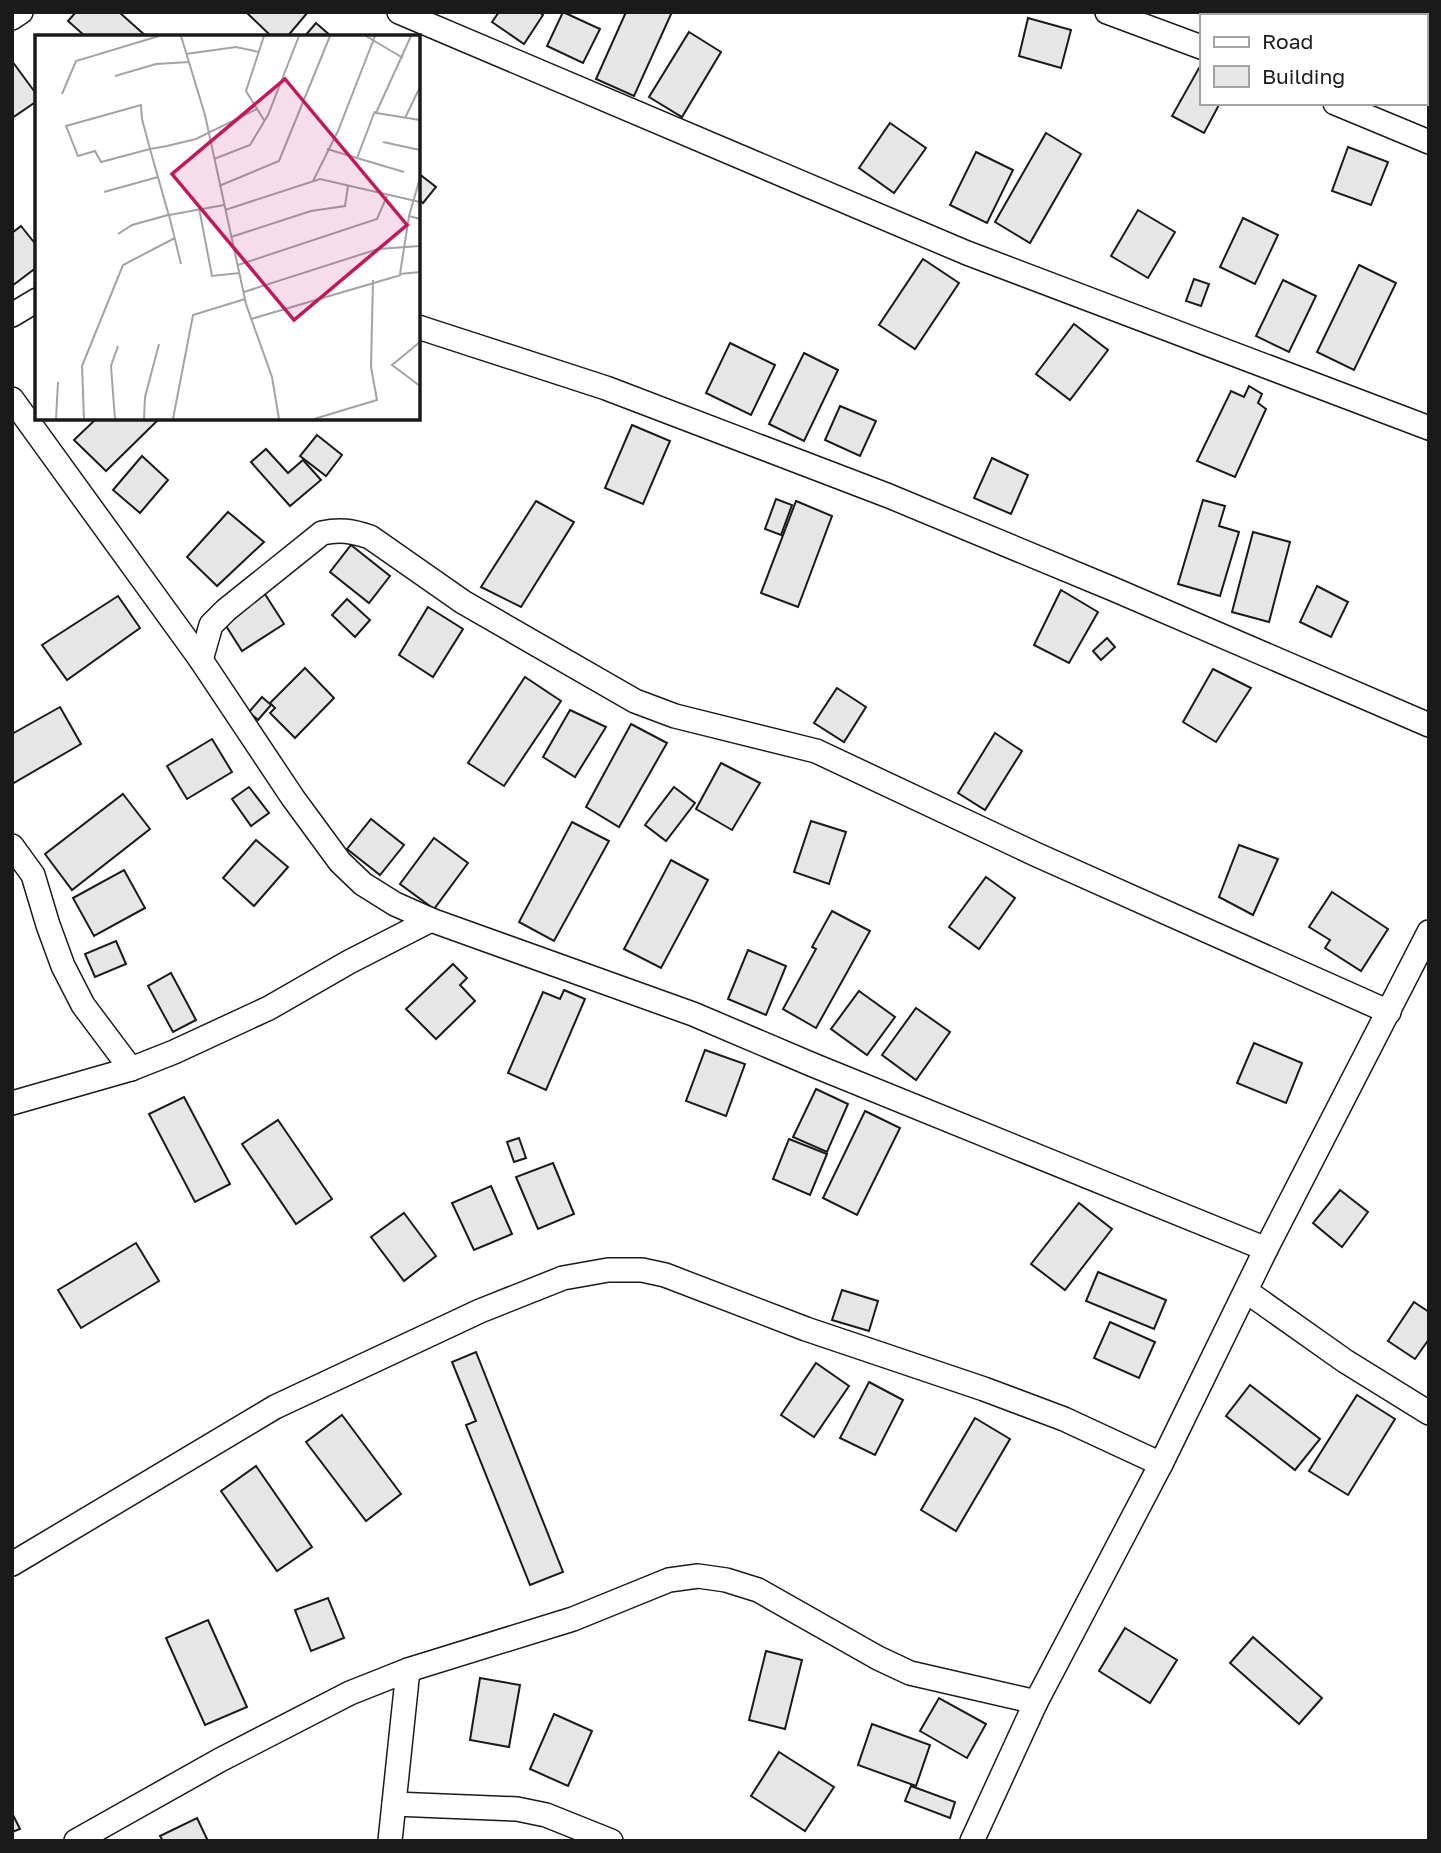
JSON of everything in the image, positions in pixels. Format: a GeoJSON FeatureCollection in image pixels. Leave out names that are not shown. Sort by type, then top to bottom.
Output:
{"type":"FeatureCollection","features":[{"type":"Feature","properties":{"kind":"street"},"geometry":{"type":"LineString","coordinates":[[12,18],[22,12]]}},
{"type":"Feature","properties":{"kind":"street"},"geometry":{"type":"LineString","coordinates":[[399,12],[967,253],[1429,428]]}},
{"type":"Feature","properties":{"kind":"street"},"geometry":{"type":"LineString","coordinates":[[1107,12],[1200,47]]}},
{"type":"Feature","properties":{"kind":"street"},"geometry":{"type":"LineString","coordinates":[[1340,105],[1429,142]]}},
{"type":"Feature","properties":{"kind":"street"},"geometry":{"type":"LineString","coordinates":[[12,315],[35,301]]}},
{"type":"Feature","properties":{"kind":"street"},"geometry":{"type":"LineString","coordinates":[[420,328],[606,388],[889,496],[1429,725]]}},
{"type":"Feature","properties":{"kind":"street"},"geometry":{"type":"LineString","coordinates":[[12,400],[201,660],[293,798],[340,862],[363,884],[395,904],[431,920],[693,1014],[1266,1249]]}},
{"type":"Feature","properties":{"kind":"street"},"geometry":{"type":"LineString","coordinates":[[201,660],[211,625],[226,610],[322,533],[352,531],[370,537],[463,602],[635,701],[675,716],[816,751],[1048,859],[1389,1012]]}},
{"type":"Feature","properties":{"kind":"street"},"geometry":{"type":"LineString","coordinates":[[12,846],[33,875],[63,966],[83,1005],[131,1069]]}},
{"type":"Feature","properties":{"kind":"street"},"geometry":{"type":"LineString","coordinates":[[12,1103],[131,1069],[174,1052],[268,1008],[431,920]]}},
{"type":"Feature","properties":{"kind":"street"},"geometry":{"type":"LineString","coordinates":[[972,1841],[1036,1702],[1161,1464],[1266,1249],[1429,932]]}},
{"type":"Feature","properties":{"kind":"street"},"geometry":{"type":"LineString","coordinates":[[12,1564],[275,1407],[480,1311],[563,1278],[608,1270],[642,1270],[665,1275],[806,1329],[984,1389],[1052,1415],[1161,1464]]}},
{"type":"Feature","properties":{"kind":"street"},"geometry":{"type":"LineString","coordinates":[[1246,1292],[1345,1361],[1429,1413]]}},
{"type":"Feature","properties":{"kind":"street"},"geometry":{"type":"LineString","coordinates":[[76,1841],[232,1754],[350,1693],[408,1670],[573,1619],[669,1580],[698,1576],[726,1580],[758,1590],[878,1658],[910,1673],[1036,1702]]}},
{"type":"Feature","properties":{"kind":"street"},"geometry":{"type":"LineString","coordinates":[[390,1841],[408,1670]]}},
{"type":"Feature","properties":{"kind":"street"},"geometry":{"type":"LineString","coordinates":[[394,1804],[517,1809],[546,1815],[611,1841]]}},
{"type":"Feature","properties":{"kind":"building"},"geometry":{"type":"Polygon","coordinates":[[[76,12],[119,12],[145,35],[84,35],[68,21],[76,12]]]}},
{"type":"Feature","properties":{"kind":"building"},"geometry":{"type":"Polygon","coordinates":[[[246,12],[308,12],[289,35],[270,35],[246,12]]]}},
{"type":"Feature","properties":{"kind":"building"},"geometry":{"type":"Polygon","coordinates":[[[499,12],[539,12],[543,15],[524,44],[492,22],[499,12]]]}},
{"type":"Feature","properties":{"kind":"building"},"geometry":{"type":"Polygon","coordinates":[[[563,12],[600,29],[583,63],[547,46],[563,12]]]}},
{"type":"Feature","properties":{"kind":"building"},"geometry":{"type":"Polygon","coordinates":[[[626,12],[672,12],[634,96],[596,79],[626,12]]]}},
{"type":"Feature","properties":{"kind":"building"},"geometry":{"type":"Polygon","coordinates":[[[1337,12],[1380,12],[1380,14],[1337,12]]]}},
{"type":"Feature","properties":{"kind":"building"},"geometry":{"type":"Polygon","coordinates":[[[1028,18],[1071,30],[1061,68],[1019,56],[1028,18]]]}},
{"type":"Feature","properties":{"kind":"building"},"geometry":{"type":"Polygon","coordinates":[[[316,23],[330,35],[306,35],[316,23]]]}},
{"type":"Feature","properties":{"kind":"building"},"geometry":{"type":"Polygon","coordinates":[[[689,32],[721,52],[682,117],[649,97],[689,32]]]}},
{"type":"Feature","properties":{"kind":"building"},"geometry":{"type":"Polygon","coordinates":[[[12,61],[35,92],[35,102],[12,118],[12,61]]]}},
{"type":"Feature","properties":{"kind":"building"},"geometry":{"type":"Polygon","coordinates":[[[1200,68],[1200,105],[1219,105],[1204,133],[1172,116],[1200,68]]]}},
{"type":"Feature","properties":{"kind":"building"},"geometry":{"type":"Polygon","coordinates":[[[890,123],[926,148],[894,193],[859,168],[890,123]]]}},
{"type":"Feature","properties":{"kind":"building"},"geometry":{"type":"Polygon","coordinates":[[[1046,133],[1081,154],[1030,243],[995,222],[1046,133]]]}},
{"type":"Feature","properties":{"kind":"building"},"geometry":{"type":"Polygon","coordinates":[[[1348,147],[1388,162],[1371,205],[1332,191],[1348,147]]]}},
{"type":"Feature","properties":{"kind":"building"},"geometry":{"type":"Polygon","coordinates":[[[976,152],[1013,170],[987,223],[950,205],[976,152]]]}},
{"type":"Feature","properties":{"kind":"building"},"geometry":{"type":"Polygon","coordinates":[[[420,175],[436,187],[423,203],[420,201],[420,175]]]}},
{"type":"Feature","properties":{"kind":"building"},"geometry":{"type":"Polygon","coordinates":[[[1138,210],[1175,232],[1148,278],[1111,256],[1138,210]]]}},
{"type":"Feature","properties":{"kind":"building"},"geometry":{"type":"Polygon","coordinates":[[[1243,218],[1278,235],[1255,284],[1220,267],[1243,218]]]}},
{"type":"Feature","properties":{"kind":"building"},"geometry":{"type":"Polygon","coordinates":[[[21,226],[35,244],[35,269],[12,286],[12,233],[21,226]]]}},
{"type":"Feature","properties":{"kind":"building"},"geometry":{"type":"Polygon","coordinates":[[[923,259],[959,283],[915,349],[879,325],[923,259]]]}},
{"type":"Feature","properties":{"kind":"building"},"geometry":{"type":"Polygon","coordinates":[[[1359,265],[1396,283],[1354,370],[1317,352],[1359,265]]]}},
{"type":"Feature","properties":{"kind":"building"},"geometry":{"type":"Polygon","coordinates":[[[1194,279],[1209,284],[1201,306],[1186,301],[1194,279]]]}},
{"type":"Feature","properties":{"kind":"building"},"geometry":{"type":"Polygon","coordinates":[[[1283,280],[1316,296],[1289,352],[1256,336],[1283,280]]]}},
{"type":"Feature","properties":{"kind":"building"},"geometry":{"type":"Polygon","coordinates":[[[1074,324],[1108,350],[1070,400],[1036,374],[1074,324]]]}},
{"type":"Feature","properties":{"kind":"building"},"geometry":{"type":"Polygon","coordinates":[[[730,343],[775,365],[751,415],[706,393],[730,343]]]}},
{"type":"Feature","properties":{"kind":"building"},"geometry":{"type":"Polygon","coordinates":[[[804,353],[838,370],[804,441],[769,424],[804,353]]]}},
{"type":"Feature","properties":{"kind":"building"},"geometry":{"type":"Polygon","coordinates":[[[1249,386],[1262,394],[1258,403],[1266,409],[1235,477],[1197,461],[1231,391],[1244,397],[1249,386]]]}},
{"type":"Feature","properties":{"kind":"building"},"geometry":{"type":"Polygon","coordinates":[[[840,406],[876,421],[860,456],[825,440],[840,406]]]}},
{"type":"Feature","properties":{"kind":"building"},"geometry":{"type":"Polygon","coordinates":[[[95,420],[158,420],[106,471],[74,440],[95,420]]]}},
{"type":"Feature","properties":{"kind":"building"},"geometry":{"type":"Polygon","coordinates":[[[632,425],[670,441],[643,504],[605,488],[632,425]]]}},
{"type":"Feature","properties":{"kind":"building"},"geometry":{"type":"Polygon","coordinates":[[[317,435],[342,455],[326,476],[300,456],[317,435]]]}},
{"type":"Feature","properties":{"kind":"building"},"geometry":{"type":"Polygon","coordinates":[[[266,449],[288,473],[303,460],[321,480],[290,506],[251,462],[266,449]]]}},
{"type":"Feature","properties":{"kind":"building"},"geometry":{"type":"Polygon","coordinates":[[[142,456],[168,480],[140,513],[113,490],[142,456]]]}},
{"type":"Feature","properties":{"kind":"building"},"geometry":{"type":"Polygon","coordinates":[[[992,458],[1028,475],[1011,514],[974,498],[992,458]]]}},
{"type":"Feature","properties":{"kind":"building"},"geometry":{"type":"Polygon","coordinates":[[[776,499],[792,505],[781,535],[765,529],[776,499]]]}},
{"type":"Feature","properties":{"kind":"building"},"geometry":{"type":"Polygon","coordinates":[[[1203,500],[1225,506],[1219,526],[1239,532],[1220,596],[1178,584],[1203,500]]]}},
{"type":"Feature","properties":{"kind":"building"},"geometry":{"type":"Polygon","coordinates":[[[536,501],[574,522],[521,607],[481,587],[536,501]]]}},
{"type":"Feature","properties":{"kind":"building"},"geometry":{"type":"Polygon","coordinates":[[[796,501],[832,516],[798,607],[761,593],[796,501]]]}},
{"type":"Feature","properties":{"kind":"building"},"geometry":{"type":"Polygon","coordinates":[[[228,512],[264,542],[217,586],[187,557],[228,512]]]}},
{"type":"Feature","properties":{"kind":"building"},"geometry":{"type":"Polygon","coordinates":[[[1253,532],[1290,542],[1269,622],[1232,612],[1253,532]]]}},
{"type":"Feature","properties":{"kind":"building"},"geometry":{"type":"Polygon","coordinates":[[[351,545],[390,576],[369,603],[330,572],[351,545]]]}},
{"type":"Feature","properties":{"kind":"building"},"geometry":{"type":"Polygon","coordinates":[[[1317,586],[1348,602],[1331,637],[1300,622],[1317,586]]]}},
{"type":"Feature","properties":{"kind":"building"},"geometry":{"type":"Polygon","coordinates":[[[1061,590],[1098,612],[1069,663],[1034,645],[1061,590]]]}},
{"type":"Feature","properties":{"kind":"building"},"geometry":{"type":"Polygon","coordinates":[[[263,591],[284,624],[242,651],[221,618],[263,591]]]}},
{"type":"Feature","properties":{"kind":"building"},"geometry":{"type":"Polygon","coordinates":[[[118,596],[140,628],[67,680],[42,645],[118,596]]]}},
{"type":"Feature","properties":{"kind":"building"},"geometry":{"type":"Polygon","coordinates":[[[347,599],[370,620],[355,637],[332,615],[347,599]]]}},
{"type":"Feature","properties":{"kind":"building"},"geometry":{"type":"Polygon","coordinates":[[[428,607],[463,629],[433,677],[399,655],[428,607]]]}},
{"type":"Feature","properties":{"kind":"building"},"geometry":{"type":"Polygon","coordinates":[[[1107,638],[1115,647],[1101,660],[1093,651],[1107,638]]]}},
{"type":"Feature","properties":{"kind":"building"},"geometry":{"type":"Polygon","coordinates":[[[305,668],[334,698],[295,738],[270,713],[275,708],[270,703],[305,668]]]}},
{"type":"Feature","properties":{"kind":"building"},"geometry":{"type":"Polygon","coordinates":[[[1213,669],[1251,688],[1216,742],[1183,722],[1213,669]]]}},
{"type":"Feature","properties":{"kind":"building"},"geometry":{"type":"Polygon","coordinates":[[[525,677],[561,701],[504,786],[468,763],[525,677]]]}},
{"type":"Feature","properties":{"kind":"building"},"geometry":{"type":"Polygon","coordinates":[[[837,688],[866,707],[844,742],[814,723],[837,688]]]}},
{"type":"Feature","properties":{"kind":"building"},"geometry":{"type":"Polygon","coordinates":[[[262,697],[271,705],[258,720],[249,712],[262,697]]]}},
{"type":"Feature","properties":{"kind":"building"},"geometry":{"type":"Polygon","coordinates":[[[60,707],[81,744],[12,784],[12,734],[60,707]]]}},
{"type":"Feature","properties":{"kind":"building"},"geometry":{"type":"Polygon","coordinates":[[[570,710],[606,727],[575,777],[543,757],[570,710]]]}},
{"type":"Feature","properties":{"kind":"building"},"geometry":{"type":"Polygon","coordinates":[[[631,724],[667,743],[619,827],[586,807],[631,724]]]}},
{"type":"Feature","properties":{"kind":"building"},"geometry":{"type":"Polygon","coordinates":[[[995,733],[1022,751],[985,810],[958,793],[995,733]]]}},
{"type":"Feature","properties":{"kind":"building"},"geometry":{"type":"Polygon","coordinates":[[[212,739],[232,772],[187,799],[167,766],[212,739]]]}},
{"type":"Feature","properties":{"kind":"building"},"geometry":{"type":"Polygon","coordinates":[[[721,763],[760,783],[732,830],[696,809],[721,763]]]}},
{"type":"Feature","properties":{"kind":"building"},"geometry":{"type":"Polygon","coordinates":[[[249,787],[269,813],[251,826],[232,799],[249,787]]]}},
{"type":"Feature","properties":{"kind":"building"},"geometry":{"type":"Polygon","coordinates":[[[674,787],[695,803],[666,841],[645,825],[674,787]]]}},
{"type":"Feature","properties":{"kind":"building"},"geometry":{"type":"Polygon","coordinates":[[[123,794],[150,829],[72,890],[45,854],[123,794]]]}},
{"type":"Feature","properties":{"kind":"building"},"geometry":{"type":"Polygon","coordinates":[[[371,819],[404,845],[380,875],[347,849],[371,819]]]}},
{"type":"Feature","properties":{"kind":"building"},"geometry":{"type":"Polygon","coordinates":[[[811,821],[846,832],[829,884],[794,872],[811,821]]]}},
{"type":"Feature","properties":{"kind":"building"},"geometry":{"type":"Polygon","coordinates":[[[572,822],[609,841],[554,941],[519,922],[572,822]]]}},
{"type":"Feature","properties":{"kind":"building"},"geometry":{"type":"Polygon","coordinates":[[[434,838],[468,863],[434,909],[400,884],[434,838]]]}},
{"type":"Feature","properties":{"kind":"building"},"geometry":{"type":"Polygon","coordinates":[[[256,840],[288,867],[254,906],[223,878],[256,840]]]}},
{"type":"Feature","properties":{"kind":"building"},"geometry":{"type":"Polygon","coordinates":[[[1239,845],[1278,859],[1253,915],[1219,897],[1239,845]]]}},
{"type":"Feature","properties":{"kind":"building"},"geometry":{"type":"Polygon","coordinates":[[[671,860],[708,880],[661,968],[624,949],[671,860]]]}},
{"type":"Feature","properties":{"kind":"building"},"geometry":{"type":"Polygon","coordinates":[[[124,870],[145,908],[94,936],[73,898],[124,870]]]}},
{"type":"Feature","properties":{"kind":"building"},"geometry":{"type":"Polygon","coordinates":[[[986,877],[1015,898],[979,949],[949,927],[986,877]]]}},
{"type":"Feature","properties":{"kind":"building"},"geometry":{"type":"Polygon","coordinates":[[[1332,892],[1388,929],[1361,971],[1325,948],[1330,940],[1309,927],[1332,892]]]}},
{"type":"Feature","properties":{"kind":"building"},"geometry":{"type":"Polygon","coordinates":[[[832,911],[870,931],[816,1028],[783,1009],[816,949],[812,947],[832,911]]]}},
{"type":"Feature","properties":{"kind":"building"},"geometry":{"type":"Polygon","coordinates":[[[116,941],[126,964],[95,977],[85,954],[116,941]]]}},
{"type":"Feature","properties":{"kind":"building"},"geometry":{"type":"Polygon","coordinates":[[[748,950],[786,966],[766,1015],[728,999],[748,950]]]}},
{"type":"Feature","properties":{"kind":"building"},"geometry":{"type":"Polygon","coordinates":[[[453,964],[467,978],[460,985],[475,1001],[436,1039],[406,1009],[453,964]]]}},
{"type":"Feature","properties":{"kind":"building"},"geometry":{"type":"Polygon","coordinates":[[[171,973],[196,1020],[173,1032],[148,986],[171,973]]]}},
{"type":"Feature","properties":{"kind":"building"},"geometry":{"type":"Polygon","coordinates":[[[564,990],[585,999],[546,1090],[508,1073],[543,992],[560,999],[564,990]]]}},
{"type":"Feature","properties":{"kind":"building"},"geometry":{"type":"Polygon","coordinates":[[[859,991],[895,1017],[867,1055],[831,1029],[859,991]]]}},
{"type":"Feature","properties":{"kind":"building"},"geometry":{"type":"Polygon","coordinates":[[[916,1008],[950,1032],[916,1080],[882,1055],[916,1008]]]}},
{"type":"Feature","properties":{"kind":"building"},"geometry":{"type":"Polygon","coordinates":[[[1254,1043],[1302,1063],[1286,1103],[1237,1083],[1254,1043]]]}},
{"type":"Feature","properties":{"kind":"building"},"geometry":{"type":"Polygon","coordinates":[[[705,1050],[745,1064],[726,1116],[686,1101],[705,1050]]]}},
{"type":"Feature","properties":{"kind":"building"},"geometry":{"type":"Polygon","coordinates":[[[816,1089],[848,1104],[827,1152],[793,1137],[816,1089]]]}},
{"type":"Feature","properties":{"kind":"building"},"geometry":{"type":"Polygon","coordinates":[[[184,1097],[230,1184],[195,1202],[149,1114],[184,1097]]]}},
{"type":"Feature","properties":{"kind":"building"},"geometry":{"type":"Polygon","coordinates":[[[865,1111],[900,1128],[857,1215],[823,1198],[865,1111]]]}},
{"type":"Feature","properties":{"kind":"building"},"geometry":{"type":"Polygon","coordinates":[[[278,1120],[332,1199],[296,1224],[242,1144],[278,1120]]]}},
{"type":"Feature","properties":{"kind":"building"},"geometry":{"type":"Polygon","coordinates":[[[519,1138],[526,1158],[514,1162],[507,1142],[519,1138]]]}},
{"type":"Feature","properties":{"kind":"building"},"geometry":{"type":"Polygon","coordinates":[[[789,1139],[827,1154],[810,1195],[773,1179],[789,1139]]]}},
{"type":"Feature","properties":{"kind":"building"},"geometry":{"type":"Polygon","coordinates":[[[553,1163],[574,1214],[538,1229],[516,1177],[553,1163]]]}},
{"type":"Feature","properties":{"kind":"building"},"geometry":{"type":"Polygon","coordinates":[[[491,1186],[512,1234],[474,1250],[452,1203],[491,1186]]]}},
{"type":"Feature","properties":{"kind":"building"},"geometry":{"type":"Polygon","coordinates":[[[1340,1190],[1368,1212],[1342,1247],[1313,1223],[1340,1190]]]}},
{"type":"Feature","properties":{"kind":"building"},"geometry":{"type":"Polygon","coordinates":[[[1079,1203],[1112,1229],[1065,1290],[1031,1264],[1079,1203]]]}},
{"type":"Feature","properties":{"kind":"building"},"geometry":{"type":"Polygon","coordinates":[[[404,1213],[436,1256],[404,1281],[371,1237],[404,1213]]]}},
{"type":"Feature","properties":{"kind":"building"},"geometry":{"type":"Polygon","coordinates":[[[136,1243],[159,1281],[81,1328],[58,1290],[136,1243]]]}},
{"type":"Feature","properties":{"kind":"building"},"geometry":{"type":"Polygon","coordinates":[[[1098,1272],[1166,1300],[1154,1329],[1086,1301],[1098,1272]]]}},
{"type":"Feature","properties":{"kind":"building"},"geometry":{"type":"Polygon","coordinates":[[[842,1290],[878,1301],[869,1331],[832,1320],[842,1290]]]}},
{"type":"Feature","properties":{"kind":"building"},"geometry":{"type":"Polygon","coordinates":[[[1414,1302],[1429,1312],[1429,1339],[1415,1359],[1388,1341],[1414,1302]]]}},
{"type":"Feature","properties":{"kind":"building"},"geometry":{"type":"Polygon","coordinates":[[[1110,1322],[1155,1342],[1139,1378],[1094,1358],[1110,1322]]]}},
{"type":"Feature","properties":{"kind":"building"},"geometry":{"type":"Polygon","coordinates":[[[476,1352],[563,1572],[530,1585],[466,1425],[476,1421],[452,1362],[476,1352]]]}},
{"type":"Feature","properties":{"kind":"building"},"geometry":{"type":"Polygon","coordinates":[[[816,1363],[849,1386],[814,1437],[781,1415],[816,1363]]]}},
{"type":"Feature","properties":{"kind":"building"},"geometry":{"type":"Polygon","coordinates":[[[869,1382],[903,1400],[875,1455],[840,1438],[869,1382]]]}},
{"type":"Feature","properties":{"kind":"building"},"geometry":{"type":"Polygon","coordinates":[[[1250,1385],[1320,1439],[1295,1470],[1226,1416],[1250,1385]]]}},
{"type":"Feature","properties":{"kind":"building"},"geometry":{"type":"Polygon","coordinates":[[[1357,1395],[1395,1419],[1348,1495],[1309,1471],[1357,1395]]]}},
{"type":"Feature","properties":{"kind":"building"},"geometry":{"type":"Polygon","coordinates":[[[342,1415],[401,1494],[366,1521],[306,1442],[342,1415]]]}},
{"type":"Feature","properties":{"kind":"building"},"geometry":{"type":"Polygon","coordinates":[[[975,1418],[1010,1439],[956,1531],[921,1510],[975,1418]]]}},
{"type":"Feature","properties":{"kind":"building"},"geometry":{"type":"Polygon","coordinates":[[[256,1466],[312,1547],[277,1571],[221,1491],[256,1466]]]}},
{"type":"Feature","properties":{"kind":"building"},"geometry":{"type":"Polygon","coordinates":[[[328,1598],[344,1638],[311,1651],[295,1610],[328,1598]]]}},
{"type":"Feature","properties":{"kind":"building"},"geometry":{"type":"Polygon","coordinates":[[[208,1620],[247,1707],[205,1725],[166,1638],[208,1620]]]}},
{"type":"Feature","properties":{"kind":"building"},"geometry":{"type":"Polygon","coordinates":[[[1125,1628],[1177,1660],[1150,1703],[1099,1671],[1125,1628]]]}},
{"type":"Feature","properties":{"kind":"building"},"geometry":{"type":"Polygon","coordinates":[[[1253,1637],[1322,1698],[1299,1724],[1230,1663],[1253,1637]]]}},
{"type":"Feature","properties":{"kind":"building"},"geometry":{"type":"Polygon","coordinates":[[[766,1651],[802,1660],[785,1729],[749,1720],[766,1651]]]}},
{"type":"Feature","properties":{"kind":"building"},"geometry":{"type":"Polygon","coordinates":[[[480,1678],[520,1685],[509,1747],[470,1740],[480,1678]]]}},
{"type":"Feature","properties":{"kind":"building"},"geometry":{"type":"Polygon","coordinates":[[[939,1698],[986,1724],[967,1758],[920,1731],[939,1698]]]}},
{"type":"Feature","properties":{"kind":"building"},"geometry":{"type":"Polygon","coordinates":[[[554,1714],[592,1731],[568,1786],[530,1769],[554,1714]]]}},
{"type":"Feature","properties":{"kind":"building"},"geometry":{"type":"Polygon","coordinates":[[[872,1724],[930,1745],[916,1786],[858,1765],[872,1724]]]}},
{"type":"Feature","properties":{"kind":"building"},"geometry":{"type":"Polygon","coordinates":[[[779,1752],[834,1787],[805,1831],[751,1796],[779,1752]]]}},
{"type":"Feature","properties":{"kind":"building"},"geometry":{"type":"Polygon","coordinates":[[[911,1786],[955,1802],[950,1818],[905,1801],[911,1786]]]}},
{"type":"Feature","properties":{"kind":"building"},"geometry":{"type":"Polygon","coordinates":[[[12,1813],[20,1829],[12,1832],[12,1813]]]}},
{"type":"Feature","properties":{"kind":"building"},"geometry":{"type":"Polygon","coordinates":[[[197,1818],[208,1841],[163,1841],[160,1836],[197,1818]]]}}]}
